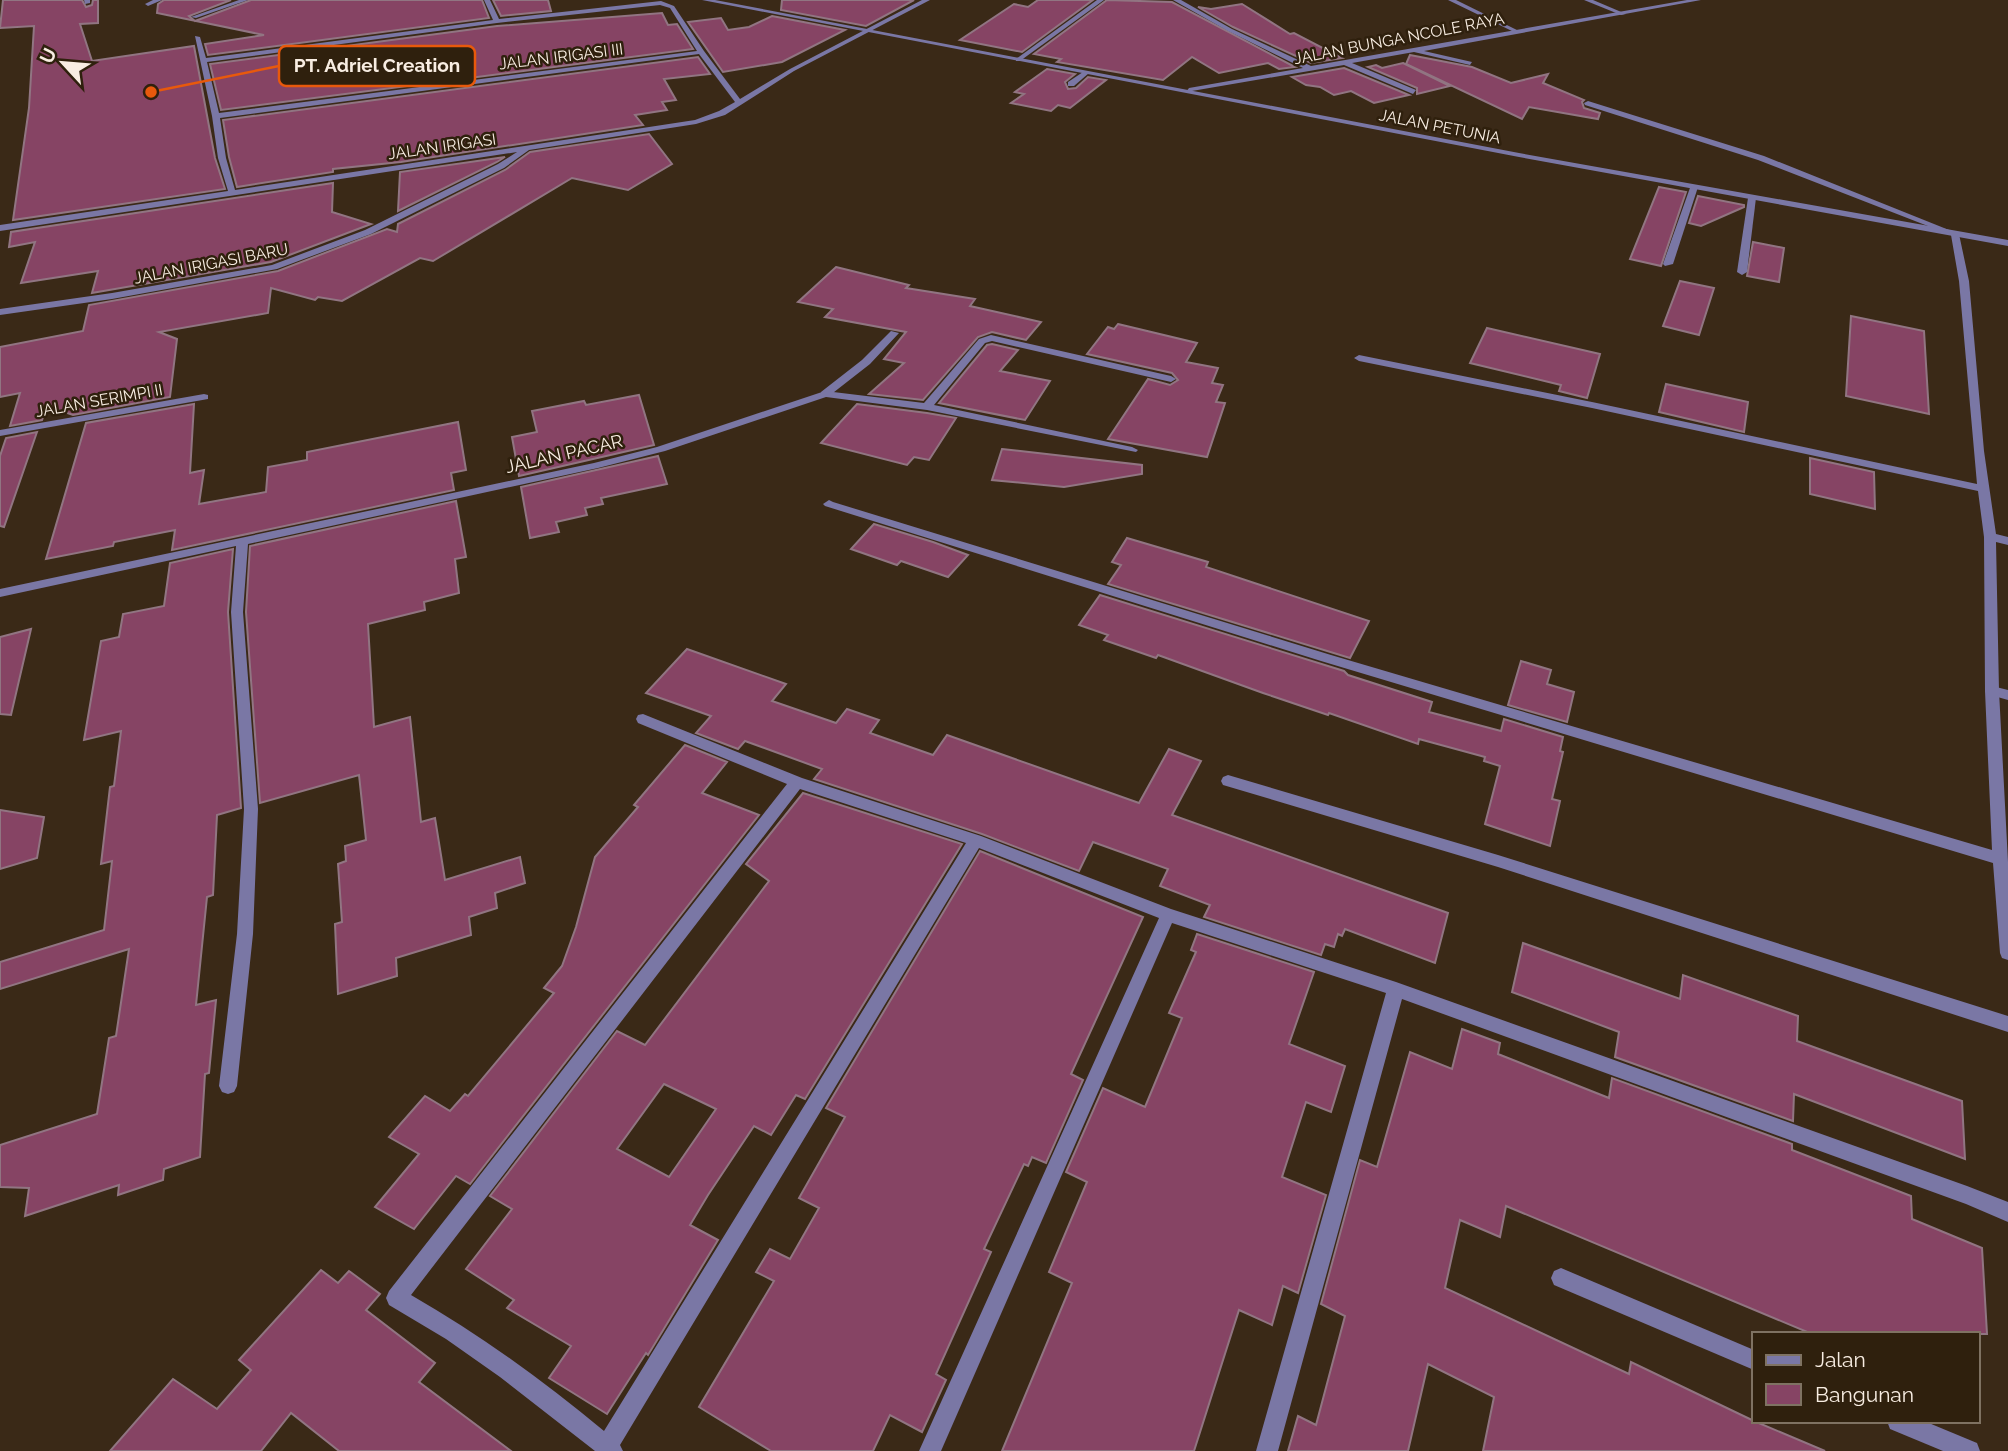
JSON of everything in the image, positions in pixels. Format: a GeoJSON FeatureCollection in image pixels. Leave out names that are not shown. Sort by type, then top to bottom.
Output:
{"type":"FeatureCollection","features":[{"type":"Feature","properties":{"kind":"street"},"geometry":{"type":"LineString","coordinates":[[148,4],[159,0]]}},
{"type":"Feature","properties":{"kind":"street"},"geometry":{"type":"LineString","coordinates":[[194,17],[245,0]]}},
{"type":"Feature","properties":{"kind":"street"},"geometry":{"type":"LineString","coordinates":[[487,0],[497,21]]}},
{"type":"Feature","properties":{"kind":"street","name":"JALAN PETUNIA"},"geometry":{"type":"LineString","coordinates":[[705,0],[868,33],[1189,90],[1752,198],[2008,243]]}},
{"type":"Feature","properties":{"kind":"street","name":"JALAN IRIGASI"},"geometry":{"type":"LineString","coordinates":[[0,228],[688,124],[722,113],[792,70],[868,33],[927,0]]}},
{"type":"Feature","properties":{"kind":"street"},"geometry":{"type":"LineString","coordinates":[[1018,60],[1101,0]]}},
{"type":"Feature","properties":{"kind":"street"},"geometry":{"type":"LineString","coordinates":[[1176,0],[1230,30],[1311,69]]}},
{"type":"Feature","properties":{"kind":"street"},"geometry":{"type":"LineString","coordinates":[[1451,0],[1517,31]]}},
{"type":"Feature","properties":{"kind":"street"},"geometry":{"type":"LineString","coordinates":[[1587,0],[1623,14]]}},
{"type":"Feature","properties":{"kind":"street","name":"JALAN BUNGA NCOLE RAYA"},"geometry":{"type":"LineString","coordinates":[[1189,90],[1698,0]]}},
{"type":"Feature","properties":{"kind":"street"},"geometry":{"type":"LineString","coordinates":[[202,61],[663,1],[672,7],[739,103]]}},
{"type":"Feature","properties":{"kind":"street"},"geometry":{"type":"LineString","coordinates":[[197,37],[216,116],[222,158],[232,191]]}},
{"type":"Feature","properties":{"kind":"street"},"geometry":{"type":"LineString","coordinates":[[1416,51],[1470,63]]}},
{"type":"Feature","properties":{"kind":"street","name":"JALAN IRIGASI III"},"geometry":{"type":"LineString","coordinates":[[216,116],[701,52]]}},
{"type":"Feature","properties":{"kind":"street"},"geometry":{"type":"LineString","coordinates":[[1345,63],[1413,92]]}},
{"type":"Feature","properties":{"kind":"street"},"geometry":{"type":"LineString","coordinates":[[1071,84],[1085,73]]}},
{"type":"Feature","properties":{"kind":"street"},"geometry":{"type":"LineString","coordinates":[[1588,103],[1773,163],[1955,234],[1964,281],[1983,489],[1990,537],[1992,691],[2000,859],[2008,953]]}},
{"type":"Feature","properties":{"kind":"street","name":"JALAN IRIGASI BARU"},"geometry":{"type":"LineString","coordinates":[[0,312],[112,296],[274,267],[368,232],[500,166],[528,148]]}},
{"type":"Feature","properties":{"kind":"street"},"geometry":{"type":"LineString","coordinates":[[1668,264],[1694,187]]}},
{"type":"Feature","properties":{"kind":"street"},"geometry":{"type":"LineString","coordinates":[[1742,272],[1752,198]]}},
{"type":"Feature","properties":{"kind":"street"},"geometry":{"type":"LineString","coordinates":[[825,394],[866,362],[894,334]]}},
{"type":"Feature","properties":{"kind":"street"},"geometry":{"type":"LineString","coordinates":[[928,407],[982,341],[991,338],[1171,379]]}},
{"type":"Feature","properties":{"kind":"street"},"geometry":{"type":"LineString","coordinates":[[1359,358],[1983,489]]}},
{"type":"Feature","properties":{"kind":"street","name":"JALAN PACAR"},"geometry":{"type":"LineString","coordinates":[[0,593],[662,449],[825,394],[928,407],[1132,450]]}},
{"type":"Feature","properties":{"kind":"street","name":"JALAN SERIMPI II"},"geometry":{"type":"LineString","coordinates":[[0,433],[204,397]]}},
{"type":"Feature","properties":{"kind":"street"},"geometry":{"type":"LineString","coordinates":[[828,504],[1326,658],[2000,859]]}},
{"type":"Feature","properties":{"kind":"street"},"geometry":{"type":"LineString","coordinates":[[1990,537],[2008,541]]}},
{"type":"Feature","properties":{"kind":"street"},"geometry":{"type":"LineString","coordinates":[[228,1086],[245,934],[251,809],[237,612],[242,540]]}},
{"type":"Feature","properties":{"kind":"street"},"geometry":{"type":"LineString","coordinates":[[1992,691],[2008,695]]}},
{"type":"Feature","properties":{"kind":"street"},"geometry":{"type":"LineString","coordinates":[[643,719],[797,782],[976,840],[1168,915],[1396,989],[1954,1190],[2008,1212]]}},
{"type":"Feature","properties":{"kind":"street"},"geometry":{"type":"LineString","coordinates":[[1228,781],[1498,861],[2008,1024]]}},
{"type":"Feature","properties":{"kind":"street"},"geometry":{"type":"LineString","coordinates":[[797,782],[396,1298],[451,1329],[513,1372],[610,1449],[976,840]]}},
{"type":"Feature","properties":{"kind":"street"},"geometry":{"type":"LineString","coordinates":[[930,1451],[1168,915]]}},
{"type":"Feature","properties":{"kind":"street"},"geometry":{"type":"LineString","coordinates":[[1267,1451],[1396,989]]}},
{"type":"Feature","properties":{"kind":"street"},"geometry":{"type":"LineString","coordinates":[[1561,1278],[1752,1359]]}},
{"type":"Feature","properties":{"kind":"street"},"geometry":{"type":"LineString","coordinates":[[1904,1423],[1969,1451]]}},
{"type":"Feature","properties":{"kind":"building"},"geometry":{"type":"Polygon","coordinates":[[[3,0],[82,0],[86,7],[92,5],[93,0],[98,0],[98,23],[80,24],[92,61],[194,46],[215,158],[225,189],[13,220],[29,108],[34,26],[0,28],[3,0]]]}},
{"type":"Feature","properties":{"kind":"building"},"geometry":{"type":"Polygon","coordinates":[[[164,0],[231,0],[189,16],[195,21],[157,13],[158,4],[164,0]]]}},
{"type":"Feature","properties":{"kind":"building"},"geometry":{"type":"Polygon","coordinates":[[[251,0],[482,0],[489,18],[208,55],[205,44],[264,35],[195,21],[251,0]]]}},
{"type":"Feature","properties":{"kind":"building"},"geometry":{"type":"Polygon","coordinates":[[[493,0],[548,0],[551,11],[501,16],[493,0]]]}},
{"type":"Feature","properties":{"kind":"building"},"geometry":{"type":"Polygon","coordinates":[[[782,0],[914,0],[866,26],[781,10],[782,0]]]}},
{"type":"Feature","properties":{"kind":"building"},"geometry":{"type":"Polygon","coordinates":[[[1038,0],[1093,0],[1022,52],[960,40],[1014,4],[1028,7],[1038,0]]]}},
{"type":"Feature","properties":{"kind":"building"},"geometry":{"type":"Polygon","coordinates":[[[1107,0],[1172,2],[1295,67],[1279,69],[1268,63],[1219,73],[1192,57],[1163,80],[1057,62],[1061,59],[1034,54],[1107,0]]]}},
{"type":"Feature","properties":{"kind":"building"},"geometry":{"type":"Polygon","coordinates":[[[1242,4],[1290,34],[1294,33],[1342,58],[1311,63],[1233,27],[1198,7],[1211,9],[1242,4]]]}},
{"type":"Feature","properties":{"kind":"building"},"geometry":{"type":"Polygon","coordinates":[[[662,13],[668,25],[677,24],[693,49],[221,110],[210,64],[497,26],[662,13]]]}},
{"type":"Feature","properties":{"kind":"building"},"geometry":{"type":"Polygon","coordinates":[[[772,16],[845,30],[782,62],[723,72],[688,22],[721,18],[728,30],[749,27],[772,16]]]}},
{"type":"Feature","properties":{"kind":"building"},"geometry":{"type":"Polygon","coordinates":[[[1410,55],[1472,67],[1511,83],[1548,74],[1543,83],[1584,100],[1584,108],[1600,113],[1598,119],[1529,107],[1522,119],[1406,64],[1410,55]]]}},
{"type":"Feature","properties":{"kind":"building"},"geometry":{"type":"Polygon","coordinates":[[[698,57],[710,74],[664,79],[676,100],[662,102],[667,110],[635,115],[643,125],[401,162],[333,169],[333,172],[237,187],[229,157],[223,120],[698,57]]]}},
{"type":"Feature","properties":{"kind":"building"},"geometry":{"type":"Polygon","coordinates":[[[1403,63],[1450,86],[1417,94],[1417,88],[1368,67],[1376,65],[1382,68],[1403,63]]]}},
{"type":"Feature","properties":{"kind":"building"},"geometry":{"type":"Polygon","coordinates":[[[1344,68],[1409,95],[1374,103],[1351,91],[1334,95],[1292,77],[1344,68]]]}},
{"type":"Feature","properties":{"kind":"building"},"geometry":{"type":"Polygon","coordinates":[[[1047,69],[1075,74],[1065,82],[1068,89],[1076,88],[1088,77],[1106,80],[1070,108],[1058,105],[1051,111],[1011,103],[1024,94],[1015,92],[1047,69]]]}},
{"type":"Feature","properties":{"kind":"building"},"geometry":{"type":"Polygon","coordinates":[[[649,134],[672,164],[628,190],[572,178],[433,261],[420,258],[342,301],[318,297],[315,300],[271,288],[268,313],[159,332],[177,339],[170,397],[73,415],[47,406],[42,420],[10,426],[20,393],[0,397],[0,347],[83,331],[89,305],[278,271],[387,229],[397,232],[398,224],[505,170],[530,152],[649,134]]]}},
{"type":"Feature","properties":{"kind":"building"},"geometry":{"type":"Polygon","coordinates":[[[505,157],[497,162],[398,211],[400,172],[505,157]]]}},
{"type":"Feature","properties":{"kind":"building"},"geometry":{"type":"Polygon","coordinates":[[[333,183],[332,212],[371,224],[271,262],[92,293],[98,271],[21,283],[35,242],[9,247],[11,232],[333,183]]]}},
{"type":"Feature","properties":{"kind":"building"},"geometry":{"type":"Polygon","coordinates":[[[1659,187],[1686,192],[1661,266],[1630,259],[1659,187]]]}},
{"type":"Feature","properties":{"kind":"building"},"geometry":{"type":"Polygon","coordinates":[[[1698,196],[1744,207],[1701,226],[1689,223],[1698,196]]]}},
{"type":"Feature","properties":{"kind":"building"},"geometry":{"type":"Polygon","coordinates":[[[1753,242],[1784,248],[1779,282],[1747,276],[1753,242]]]}},
{"type":"Feature","properties":{"kind":"building"},"geometry":{"type":"Polygon","coordinates":[[[836,267],[909,285],[906,288],[975,299],[970,306],[1041,322],[1026,340],[992,332],[978,337],[923,400],[869,394],[904,363],[884,359],[906,332],[825,317],[833,309],[798,302],[836,267]]]}},
{"type":"Feature","properties":{"kind":"building"},"geometry":{"type":"Polygon","coordinates":[[[1680,281],[1714,288],[1699,335],[1663,326],[1680,281]]]}},
{"type":"Feature","properties":{"kind":"building"},"geometry":{"type":"Polygon","coordinates":[[[1851,316],[1924,331],[1929,414],[1846,396],[1851,316]]]}},
{"type":"Feature","properties":{"kind":"building"},"geometry":{"type":"Polygon","coordinates":[[[1118,324],[1197,343],[1186,362],[1218,368],[1212,383],[1223,385],[1216,402],[1225,403],[1207,457],[1108,439],[1148,379],[1170,385],[1178,380],[1172,373],[1087,354],[1108,327],[1114,329],[1118,324]]]}},
{"type":"Feature","properties":{"kind":"building"},"geometry":{"type":"Polygon","coordinates":[[[1487,328],[1600,354],[1587,398],[1559,391],[1561,385],[1470,363],[1487,328]]]}},
{"type":"Feature","properties":{"kind":"building"},"geometry":{"type":"Polygon","coordinates":[[[987,345],[1018,350],[1000,371],[1050,381],[1025,420],[939,403],[987,345]]]}},
{"type":"Feature","properties":{"kind":"building"},"geometry":{"type":"Polygon","coordinates":[[[1666,384],[1748,402],[1744,432],[1659,412],[1666,384]]]}},
{"type":"Feature","properties":{"kind":"building"},"geometry":{"type":"Polygon","coordinates":[[[639,395],[654,445],[519,476],[512,437],[537,432],[532,411],[584,401],[586,405],[639,395]]]}},
{"type":"Feature","properties":{"kind":"building"},"geometry":{"type":"Polygon","coordinates":[[[194,404],[190,473],[204,470],[199,504],[266,492],[268,467],[307,460],[307,452],[458,422],[466,470],[451,473],[454,490],[172,550],[175,530],[46,559],[86,423],[194,404]]]}},
{"type":"Feature","properties":{"kind":"building"},"geometry":{"type":"Polygon","coordinates":[[[857,404],[956,418],[929,460],[914,457],[907,465],[821,443],[857,404]]]}},
{"type":"Feature","properties":{"kind":"building"},"geometry":{"type":"Polygon","coordinates":[[[37,432],[4,527],[0,526],[0,456],[6,438],[37,432]]]}},
{"type":"Feature","properties":{"kind":"building"},"geometry":{"type":"Polygon","coordinates":[[[1002,449],[1142,465],[1142,474],[1064,487],[992,480],[1002,449]]]}},
{"type":"Feature","properties":{"kind":"building"},"geometry":{"type":"Polygon","coordinates":[[[658,456],[667,484],[601,498],[603,504],[585,508],[587,515],[556,522],[559,532],[530,538],[521,487],[658,456]]]}},
{"type":"Feature","properties":{"kind":"building"},"geometry":{"type":"Polygon","coordinates":[[[1810,458],[1874,472],[1875,509],[1810,494],[1810,458]]]}},
{"type":"Feature","properties":{"kind":"building"},"geometry":{"type":"Polygon","coordinates":[[[456,501],[466,557],[455,559],[459,593],[424,602],[425,610],[368,624],[374,727],[410,717],[421,822],[435,818],[445,880],[520,857],[525,883],[495,893],[497,908],[469,917],[471,935],[396,958],[397,976],[338,994],[335,924],[342,922],[338,864],[346,861],[345,846],[366,840],[359,775],[260,803],[246,612],[250,546],[456,501]]]}},
{"type":"Feature","properties":{"kind":"building"},"geometry":{"type":"Polygon","coordinates":[[[874,524],[968,555],[948,577],[901,561],[897,565],[851,549],[874,524]]]}},
{"type":"Feature","properties":{"kind":"building"},"geometry":{"type":"Polygon","coordinates":[[[1127,538],[1208,562],[1206,567],[1369,621],[1350,658],[1108,584],[1121,565],[1112,562],[1127,538]]]}},
{"type":"Feature","properties":{"kind":"building"},"geometry":{"type":"Polygon","coordinates":[[[233,549],[228,612],[241,808],[217,815],[213,895],[207,897],[196,1005],[216,1000],[209,1073],[205,1074],[200,1157],[164,1169],[163,1180],[118,1195],[119,1185],[25,1216],[29,1188],[0,1187],[0,1145],[97,1114],[109,1038],[116,1036],[129,949],[0,989],[0,962],[104,930],[112,861],[101,864],[110,787],[114,786],[121,731],[84,740],[101,641],[119,637],[123,614],[164,606],[170,563],[233,549]]]}},
{"type":"Feature","properties":{"kind":"building"},"geometry":{"type":"Polygon","coordinates":[[[1100,595],[1344,671],[1348,675],[1432,702],[1429,712],[1501,731],[1504,719],[1563,737],[1560,751],[1563,752],[1552,799],[1560,801],[1550,846],[1485,824],[1500,766],[1484,761],[1485,757],[1419,739],[1418,744],[1158,655],[1156,658],[1104,640],[1108,635],[1079,625],[1100,595]]]}},
{"type":"Feature","properties":{"kind":"building"},"geometry":{"type":"Polygon","coordinates":[[[31,629],[11,715],[0,714],[0,637],[31,629]]]}},
{"type":"Feature","properties":{"kind":"building"},"geometry":{"type":"Polygon","coordinates":[[[687,649],[786,684],[772,701],[836,723],[847,709],[879,720],[870,733],[933,755],[947,735],[1139,803],[1169,749],[1201,761],[1172,815],[1448,913],[1435,963],[1345,929],[1342,936],[1338,934],[1334,947],[1325,944],[1321,955],[1204,917],[1210,905],[1160,886],[1168,869],[1093,842],[1079,871],[982,834],[814,779],[822,769],[745,741],[738,749],[696,733],[711,716],[646,693],[687,649]]]}},
{"type":"Feature","properties":{"kind":"building"},"geometry":{"type":"Polygon","coordinates":[[[1521,661],[1551,670],[1547,684],[1574,692],[1567,722],[1508,705],[1521,661]]]}},
{"type":"Feature","properties":{"kind":"building"},"geometry":{"type":"Polygon","coordinates":[[[685,745],[727,762],[702,793],[759,815],[470,1184],[456,1176],[414,1229],[375,1207],[419,1154],[389,1137],[425,1096],[450,1111],[465,1094],[468,1096],[554,993],[544,988],[562,966],[595,857],[638,807],[634,805],[685,745]]]}},
{"type":"Feature","properties":{"kind":"building"},"geometry":{"type":"Polygon","coordinates":[[[803,793],[962,844],[805,1099],[796,1095],[771,1135],[754,1126],[708,1195],[690,1225],[718,1240],[648,1355],[646,1353],[607,1414],[549,1378],[571,1346],[507,1308],[514,1300],[466,1269],[512,1209],[490,1196],[617,1031],[645,1045],[769,881],[746,864],[803,793]],[[664,1084],[617,1149],[669,1177],[716,1109],[664,1084]]]}},
{"type":"Feature","properties":{"kind":"building"},"geometry":{"type":"Polygon","coordinates":[[[0,810],[44,817],[37,858],[0,869],[0,810]]]}},
{"type":"Feature","properties":{"kind":"building"},"geometry":{"type":"Polygon","coordinates":[[[980,851],[1143,917],[1071,1074],[1083,1080],[1046,1163],[1032,1157],[1028,1166],[1024,1164],[984,1249],[991,1252],[936,1374],[946,1380],[922,1432],[890,1415],[873,1451],[771,1451],[699,1407],[774,1281],[756,1272],[770,1249],[790,1259],[819,1208],[799,1198],[845,1117],[826,1108],[980,851]]]}},
{"type":"Feature","properties":{"kind":"building"},"geometry":{"type":"Polygon","coordinates":[[[1197,934],[1314,972],[1289,1044],[1345,1066],[1331,1112],[1306,1102],[1282,1177],[1326,1195],[1298,1293],[1283,1286],[1272,1325],[1239,1310],[1194,1451],[1002,1451],[1072,1283],[1049,1272],[1087,1182],[1066,1172],[1103,1088],[1145,1107],[1182,1018],[1169,1013],[1196,952],[1191,950],[1197,934]]]}},
{"type":"Feature","properties":{"kind":"building"},"geometry":{"type":"Polygon","coordinates":[[[1523,943],[1680,999],[1683,975],[1798,1016],[1797,1041],[1962,1101],[1965,1159],[1794,1094],[1793,1121],[1615,1057],[1619,1032],[1512,992],[1523,943]]]}},
{"type":"Feature","properties":{"kind":"building"},"geometry":{"type":"Polygon","coordinates":[[[1462,1029],[1500,1043],[1498,1054],[1609,1098],[1612,1078],[1792,1144],[1792,1150],[1911,1196],[1912,1219],[1982,1248],[1987,1334],[1807,1332],[1506,1206],[1500,1237],[1460,1220],[1445,1288],[1629,1374],[1631,1362],[1752,1420],[1752,1423],[1759,1423],[1825,1451],[1483,1451],[1494,1397],[1428,1364],[1408,1451],[1288,1451],[1298,1416],[1316,1425],[1345,1316],[1321,1304],[1360,1160],[1377,1167],[1410,1052],[1452,1069],[1462,1029]]]}},
{"type":"Feature","properties":{"kind":"building"},"geometry":{"type":"Polygon","coordinates":[[[321,1270],[338,1283],[349,1271],[380,1294],[366,1310],[435,1363],[419,1382],[511,1451],[339,1451],[291,1413],[261,1451],[110,1451],[173,1379],[217,1409],[251,1370],[239,1360],[321,1270]]]}},
{"type":"Feature","properties":{"kind":"place","name":"PT. Adriel Creation"},"geometry":{"type":"Point","coordinates":[151,92]}}]}
